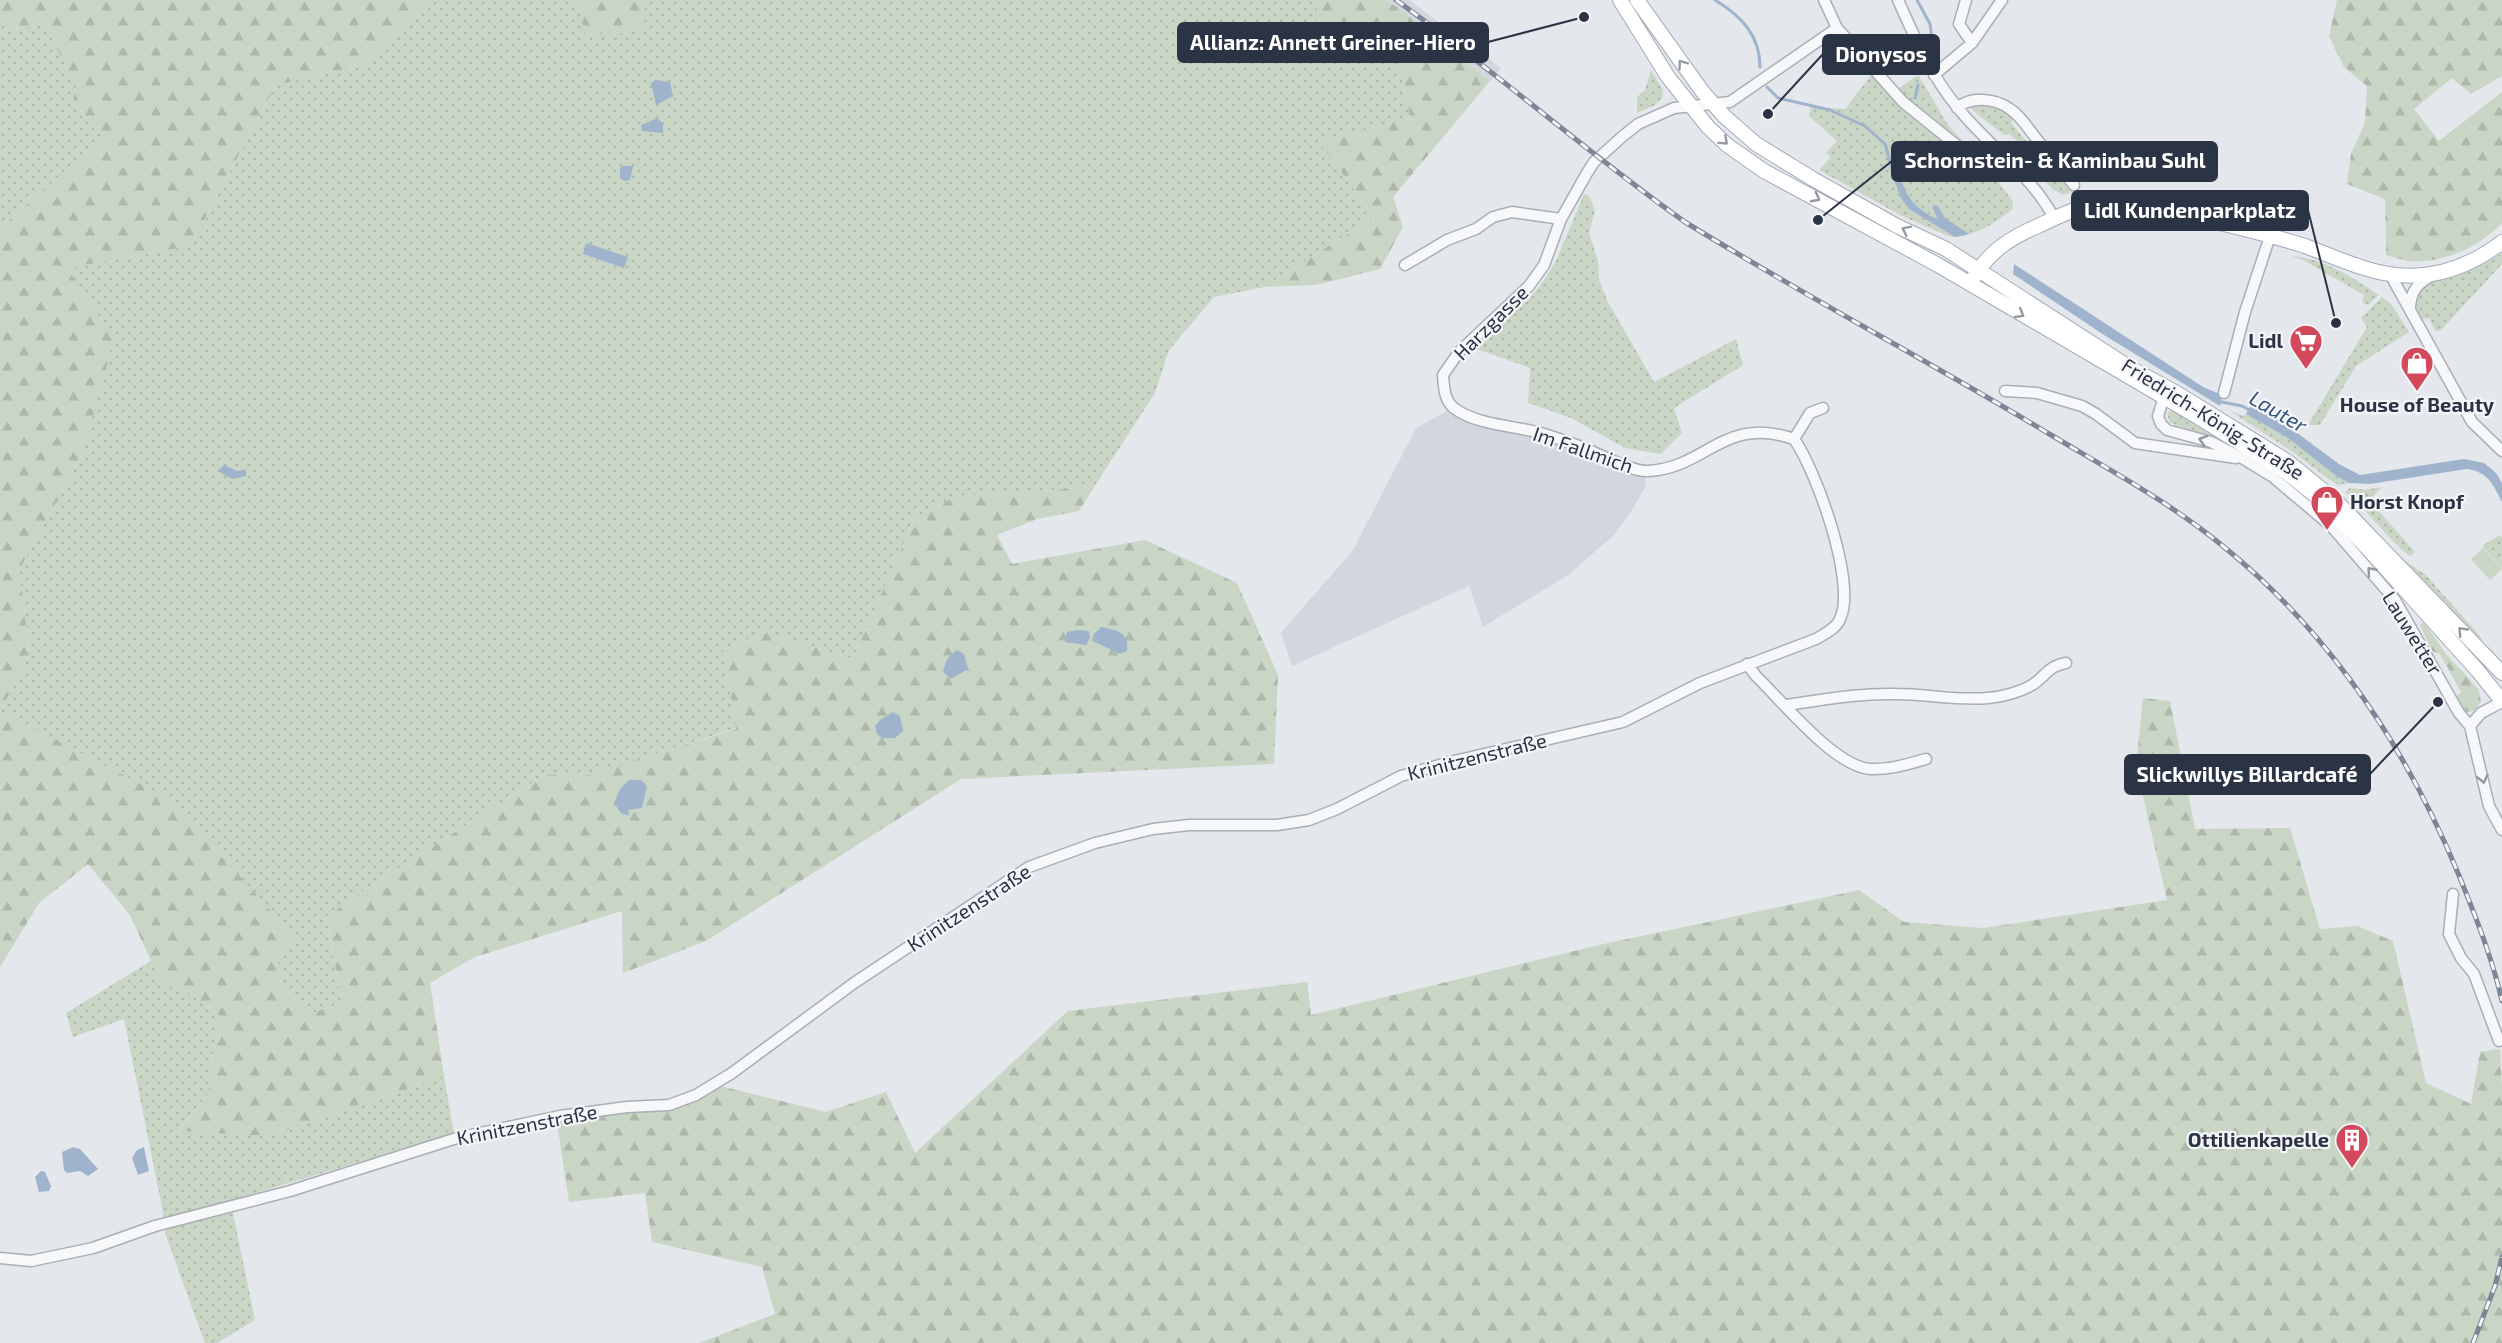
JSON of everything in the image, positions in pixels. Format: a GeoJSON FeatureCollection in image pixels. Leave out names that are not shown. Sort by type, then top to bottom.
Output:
{"type":"FeatureCollection","features":[{"type":"Feature","properties":{"kind":"main road","name":"Friedrich-König-Straße"},"geometry":{"type":"LineString","coordinates":[[1620,0],[1668,77],[1727,145],[1764,171],[1970,284],[2264,457],[2321,500],[2478,670],[2502,702]]}},
{"type":"Feature","properties":{"kind":"main road","name":"Friedrich-König-Straße"},"geometry":{"type":"LineString","coordinates":[[1636,0],[1713,105],[1756,144],[1897,226],[1946,249],[2130,368],[2255,439],[2313,480],[2502,673]]}},
{"type":"Feature","properties":{"kind":"main road"},"geometry":{"type":"LineString","coordinates":[[1970,284],[1978,270],[1999,246],[2054,218],[2090,206],[2124,204],[2148,207],[2270,236],[2362,268],[2390,274],[2421,276],[2434,274],[2468,264],[2502,242]]}},
{"type":"Feature","properties":{"kind":"street"},"geometry":{"type":"LineString","coordinates":[[1824,0],[1837,28],[1903,102],[1960,148]]}},
{"type":"Feature","properties":{"kind":"street"},"geometry":{"type":"LineString","coordinates":[[1898,0],[1934,75],[1958,108],[2028,181],[2054,218]]}},
{"type":"Feature","properties":{"kind":"street"},"geometry":{"type":"LineString","coordinates":[[1966,0],[1959,24],[1972,43]]}},
{"type":"Feature","properties":{"kind":"street"},"geometry":{"type":"LineString","coordinates":[[1934,75],[1972,43],[2002,0]]}},
{"type":"Feature","properties":{"kind":"street","name":"Harzgasse"},"geometry":{"type":"LineString","coordinates":[[1471,417],[1453,408],[1444,393],[1443,375],[1459,352],[1529,286],[1544,264],[1560,219],[1572,196],[1594,162],[1638,124],[1658,114],[1690,105],[1713,105],[1735,99],[1837,28]]}},
{"type":"Feature","properties":{"kind":"street"},"geometry":{"type":"LineString","coordinates":[[1958,108],[1968,100],[1977,100],[2001,103],[2011,109],[2074,184]]}},
{"type":"Feature","properties":{"kind":"street"},"geometry":{"type":"LineString","coordinates":[[1405,265],[1448,240],[1476,229],[1493,217],[1512,212],[1560,219]]}},
{"type":"Feature","properties":{"kind":"street"},"geometry":{"type":"LineString","coordinates":[[2224,393],[2245,312],[2270,236]]}},
{"type":"Feature","properties":{"kind":"street"},"geometry":{"type":"LineString","coordinates":[[2390,274],[2472,422],[2502,451]]}},
{"type":"Feature","properties":{"kind":"street"},"geometry":{"type":"LineString","coordinates":[[2410,308],[2414,289],[2434,274]]}},
{"type":"Feature","properties":{"kind":"street"},"geometry":{"type":"LineString","coordinates":[[2005,392],[2037,393],[2082,406],[2135,443],[2242,458]]}},
{"type":"Feature","properties":{"kind":"street","name":"Lauwetter"},"geometry":{"type":"LineString","coordinates":[[2163,397],[2158,416],[2161,424],[2167,430],[2211,442],[2273,477],[2331,526],[2395,600],[2458,713],[2470,726],[2489,806],[2502,830]]}},
{"type":"Feature","properties":{"kind":"street"},"geometry":{"type":"LineString","coordinates":[[1794,439],[1810,413],[1823,408]]}},
{"type":"Feature","properties":{"kind":"street","name":"Im Fallmich"},"geometry":{"type":"LineString","coordinates":[[1471,417],[1564,440],[1646,472],[1668,469],[1734,436],[1762,432],[1794,439]]}},
{"type":"Feature","properties":{"kind":"street","name":"Krinitzenstraße"},"geometry":{"type":"LineString","coordinates":[[0,1258],[32,1261],[93,1248],[155,1226],[291,1191],[457,1138],[560,1116],[669,1105],[696,1095],[732,1073],[854,983],[1029,867],[1095,843],[1153,830],[1190,825],[1277,825],[1309,820],[1337,809],[1401,776],[1450,762],[1623,722],[1700,683],[1815,639],[1832,630],[1840,619],[1844,601],[1835,534],[1803,452],[1794,439]]}},
{"type":"Feature","properties":{"kind":"street"},"geometry":{"type":"LineString","coordinates":[[1786,705],[1862,694],[1899,693],[1954,699],[1989,698],[2021,690],[2043,676],[2053,665],[2066,663]]}},
{"type":"Feature","properties":{"kind":"street"},"geometry":{"type":"LineString","coordinates":[[1747,664],[1823,744],[1854,764],[1869,769],[1887,768],[1926,759]]}},
{"type":"Feature","properties":{"kind":"street"},"geometry":{"type":"LineString","coordinates":[[2470,726],[2481,713],[2502,702]]}},
{"type":"Feature","properties":{"kind":"street"},"geometry":{"type":"LineString","coordinates":[[2453,894],[2449,934],[2461,958],[2474,974],[2499,1041]]}},
{"type":"Feature","properties":{"kind":"shaded area"},"geometry":{"type":"Polygon","coordinates":[[[1385,0],[1409,0],[1501,68],[1490,81],[1400,9],[1385,0]]]}},
{"type":"Feature","properties":{"kind":"shaded area"},"geometry":{"type":"Polygon","coordinates":[[[1453,408],[1536,432],[1645,472],[1646,485],[1614,535],[1568,575],[1483,627],[1469,586],[1292,666],[1281,633],[1353,550],[1416,428],[1453,408]]]}},
{"type":"Feature","properties":{"kind":"green space"},"geometry":{"type":"Polygon","coordinates":[[[0,0],[436,0],[364,65],[276,85],[190,246],[67,268],[114,339],[83,452],[19,570],[30,654],[0,711],[0,228],[103,138],[73,102],[76,86],[45,25],[7,30],[0,14],[0,0]]]}},
{"type":"Feature","properties":{"kind":"green space"},"geometry":{"type":"Polygon","coordinates":[[[436,0],[578,0],[586,35],[643,31],[645,0],[1317,0],[1318,53],[1372,34],[1374,40],[1393,33],[1410,119],[1318,140],[1374,217],[1265,287],[1214,297],[1169,350],[1155,393],[1094,487],[958,496],[915,517],[853,659],[765,632],[723,649],[736,728],[581,778],[546,774],[369,887],[326,917],[342,1003],[309,1014],[281,985],[278,959],[0,711],[30,654],[19,570],[83,452],[66,268],[190,246],[276,85],[364,65],[436,0]]]}},
{"type":"Feature","properties":{"kind":"green space"},"geometry":{"type":"Polygon","coordinates":[[[578,0],[645,0],[644,31],[585,35],[578,0]]]}},
{"type":"Feature","properties":{"kind":"green space"},"geometry":{"type":"Polygon","coordinates":[[[1317,0],[1385,0],[1400,9],[1490,81],[1393,197],[1403,227],[1380,269],[1316,285],[1265,287],[1374,217],[1318,140],[1410,119],[1393,33],[1373,40],[1372,34],[1318,53],[1317,0]]]}},
{"type":"Feature","properties":{"kind":"green space"},"geometry":{"type":"Polygon","coordinates":[[[2337,0],[2502,0],[2502,76],[2471,94],[2452,78],[2414,109],[2439,141],[2502,92],[2502,223],[2472,246],[2434,260],[2406,261],[2386,255],[2385,199],[2347,184],[2351,154],[2365,122],[2367,86],[2344,67],[2329,36],[2337,0]]]}},
{"type":"Feature","properties":{"kind":"green space"},"geometry":{"type":"Polygon","coordinates":[[[0,14],[7,30],[45,25],[76,86],[73,102],[103,138],[0,228],[0,14]]]}},
{"type":"Feature","properties":{"kind":"green space"},"geometry":{"type":"Polygon","coordinates":[[[1651,70],[1663,90],[1662,98],[1655,105],[1637,113],[1637,97],[1645,90],[1651,70]]]}},
{"type":"Feature","properties":{"kind":"green space"},"geometry":{"type":"Polygon","coordinates":[[[1872,74],[1891,94],[1918,75],[1948,125],[1990,171],[2012,200],[2013,208],[1981,230],[1964,236],[1948,236],[1900,215],[1819,170],[1831,157],[1826,153],[1837,141],[1809,116],[1811,107],[1845,109],[1872,74]]]}},
{"type":"Feature","properties":{"kind":"green space"},"geometry":{"type":"Polygon","coordinates":[[[1977,103],[2001,108],[2014,117],[2011,123],[2044,162],[2050,158],[2072,186],[2073,192],[2063,195],[2052,189],[2015,145],[2018,142],[2009,134],[2004,135],[1971,109],[1970,107],[1977,103]]]}},
{"type":"Feature","properties":{"kind":"green space"},"geometry":{"type":"Polygon","coordinates":[[[1584,194],[1590,197],[1595,211],[1589,233],[1598,260],[1599,280],[1608,302],[1654,382],[1736,339],[1743,365],[1674,408],[1682,433],[1661,454],[1625,448],[1571,418],[1528,403],[1530,368],[1477,349],[1538,289],[1556,261],[1584,194]]]}},
{"type":"Feature","properties":{"kind":"green space"},"geometry":{"type":"Polygon","coordinates":[[[2502,253],[2502,264],[2441,330],[2435,331],[2429,318],[2422,319],[2416,307],[2416,293],[2436,281],[2480,265],[2502,253]]]}},
{"type":"Feature","properties":{"kind":"green space"},"geometry":{"type":"Polygon","coordinates":[[[2292,256],[2327,265],[2379,295],[2368,305],[2362,302],[2364,295],[2292,256]]]}},
{"type":"Feature","properties":{"kind":"green space"},"geometry":{"type":"Polygon","coordinates":[[[2382,297],[2392,305],[2409,332],[2356,366],[2320,425],[2308,425],[2367,327],[2361,318],[2382,297]]]}},
{"type":"Feature","properties":{"kind":"green space"},"geometry":{"type":"Polygon","coordinates":[[[2174,409],[2215,437],[2170,423],[2167,413],[2174,409]]]}},
{"type":"Feature","properties":{"kind":"green space"},"geometry":{"type":"Polygon","coordinates":[[[2230,411],[2244,416],[2246,414],[2288,438],[2335,475],[2349,483],[2337,485],[2290,450],[2230,411]]]}},
{"type":"Feature","properties":{"kind":"green space"},"geometry":{"type":"Polygon","coordinates":[[[1094,487],[1079,511],[1037,519],[997,535],[1012,564],[1145,540],[1237,583],[1278,675],[1274,764],[961,779],[706,941],[623,973],[622,911],[475,957],[430,983],[444,1076],[267,1136],[178,1131],[208,1094],[219,1015],[188,992],[161,983],[130,915],[88,864],[39,903],[0,967],[0,711],[173,801],[295,938],[278,959],[281,985],[309,1014],[342,1003],[326,917],[546,774],[581,777],[736,729],[723,649],[765,632],[853,659],[915,517],[958,496],[1094,487]]]}},
{"type":"Feature","properties":{"kind":"green space"},"geometry":{"type":"Polygon","coordinates":[[[2382,487],[2369,500],[2415,552],[2410,556],[2345,492],[2350,488],[2365,490],[2382,487]]]}},
{"type":"Feature","properties":{"kind":"green space"},"geometry":{"type":"Polygon","coordinates":[[[2336,494],[2354,507],[2401,558],[2427,576],[2480,636],[2484,646],[2336,494]]]}},
{"type":"Feature","properties":{"kind":"green space"},"geometry":{"type":"Polygon","coordinates":[[[2500,535],[2502,537],[2502,568],[2482,546],[2500,535]]]}},
{"type":"Feature","properties":{"kind":"green space"},"geometry":{"type":"Polygon","coordinates":[[[2483,548],[2502,569],[2490,580],[2471,559],[2483,548]]]}},
{"type":"Feature","properties":{"kind":"green space"},"geometry":{"type":"Polygon","coordinates":[[[2423,621],[2446,654],[2479,690],[2481,702],[2474,711],[2467,712],[2457,702],[2457,696],[2461,692],[2440,654],[2432,651],[2420,625],[2423,621]]]}},
{"type":"Feature","properties":{"kind":"green space"},"geometry":{"type":"Polygon","coordinates":[[[2143,698],[2170,701],[2195,829],[2290,828],[2320,929],[2357,926],[2393,941],[2426,1083],[2471,1104],[2480,1052],[2500,1049],[2502,1343],[699,1343],[775,1314],[762,1267],[652,1242],[645,1193],[569,1202],[557,1122],[616,1113],[673,1108],[720,1086],[826,1112],[886,1092],[915,1153],[1068,1011],[1307,982],[1311,1015],[1599,945],[1859,890],[1904,922],[1983,928],[2167,900],[2136,766],[2143,698]]]}},
{"type":"Feature","properties":{"kind":"green space"},"geometry":{"type":"Polygon","coordinates":[[[151,961],[161,983],[188,992],[219,1015],[208,1094],[178,1131],[267,1136],[444,1076],[454,1134],[241,1197],[233,1213],[255,1320],[217,1343],[205,1343],[166,1236],[124,1019],[73,1037],[66,1013],[151,961]]]}},
{"type":"Feature","properties":{"kind":"water"},"geometry":{"type":"Polygon","coordinates":[[[655,80],[670,82],[673,96],[656,105],[651,83],[655,80]]]}},
{"type":"Feature","properties":{"kind":"water"},"geometry":{"type":"Polygon","coordinates":[[[658,118],[663,124],[663,133],[642,131],[641,125],[658,118]]]}},
{"type":"Feature","properties":{"kind":"water"},"geometry":{"type":"Polygon","coordinates":[[[633,166],[630,180],[625,181],[620,178],[620,168],[633,166]]]}},
{"type":"Feature","properties":{"kind":"water"},"geometry":{"type":"Polygon","coordinates":[[[1891,172],[1898,172],[1908,195],[1922,210],[1938,220],[1932,206],[1937,205],[1945,218],[1969,234],[1955,237],[1909,209],[1901,198],[1891,172]]]}},
{"type":"Feature","properties":{"kind":"water"},"geometry":{"type":"Polygon","coordinates":[[[586,243],[628,257],[624,268],[583,254],[586,243]]]}},
{"type":"Feature","properties":{"kind":"water"},"geometry":{"type":"Polygon","coordinates":[[[2014,264],[2203,387],[2222,395],[2220,406],[2104,335],[2013,274],[2014,264]]]}},
{"type":"Feature","properties":{"kind":"water"},"geometry":{"type":"Polygon","coordinates":[[[2251,405],[2273,415],[2339,464],[2360,475],[2464,459],[2484,463],[2496,473],[2502,483],[2502,502],[2493,484],[2485,476],[2467,469],[2370,484],[2349,483],[2335,475],[2288,438],[2246,414],[2251,405]]]}},
{"type":"Feature","properties":{"kind":"water"},"geometry":{"type":"Polygon","coordinates":[[[224,465],[237,471],[246,470],[246,476],[232,479],[218,471],[224,465]]]}},
{"type":"Feature","properties":{"kind":"water"},"geometry":{"type":"Polygon","coordinates":[[[1101,627],[1121,633],[1126,640],[1127,651],[1120,654],[1093,641],[1093,635],[1101,627]]]}},
{"type":"Feature","properties":{"kind":"water"},"geometry":{"type":"Polygon","coordinates":[[[1089,631],[1090,638],[1086,645],[1065,642],[1067,632],[1089,631]]]}},
{"type":"Feature","properties":{"kind":"water"},"geometry":{"type":"Polygon","coordinates":[[[957,650],[964,654],[968,669],[951,679],[943,672],[947,660],[957,650]]]}},
{"type":"Feature","properties":{"kind":"water"},"geometry":{"type":"Polygon","coordinates":[[[893,712],[900,716],[903,731],[895,738],[882,738],[877,734],[875,726],[893,712]]]}},
{"type":"Feature","properties":{"kind":"water"},"geometry":{"type":"Polygon","coordinates":[[[629,780],[641,780],[647,786],[642,808],[628,810],[629,816],[621,813],[614,803],[620,789],[629,780]]]}},
{"type":"Feature","properties":{"kind":"water"},"geometry":{"type":"Polygon","coordinates":[[[73,1147],[80,1149],[98,1169],[88,1176],[80,1171],[67,1173],[64,1170],[62,1152],[73,1147]]]}},
{"type":"Feature","properties":{"kind":"water"},"geometry":{"type":"Polygon","coordinates":[[[144,1147],[149,1171],[138,1175],[132,1158],[137,1150],[144,1147]]]}},
{"type":"Feature","properties":{"kind":"water"},"geometry":{"type":"Polygon","coordinates":[[[41,1171],[45,1172],[51,1186],[49,1191],[39,1192],[35,1177],[41,1171]]]}},
{"type":"Feature","properties":{"kind":"waterway"},"geometry":{"type":"LineString","coordinates":[[1715,0],[1741,20],[1753,36],[1757,45],[1760,67]]}},
{"type":"Feature","properties":{"kind":"waterway","name":"Lauter"},"geometry":{"type":"LineString","coordinates":[[1917,0],[1930,24],[1932,40]]}},
{"type":"Feature","properties":{"kind":"waterway","name":"Lauter"},"geometry":{"type":"LineString","coordinates":[[1915,98],[1918,85]]}},
{"type":"Feature","properties":{"kind":"waterway"},"geometry":{"type":"LineString","coordinates":[[1767,87],[1778,98],[1830,110],[1865,126],[1885,144],[1894,176]]}},
{"type":"Feature","properties":{"kind":"waterway","name":"Lauter"},"geometry":{"type":"LineString","coordinates":[[2217,401],[2242,406],[2251,411]]}},
{"type":"Feature","properties":{"kind":"railway"},"geometry":{"type":"LineString","coordinates":[[1396,0],[1685,222],[2140,488],[2204,531],[2262,581],[2331,655],[2361,695],[2414,781],[2437,827],[2477,920],[2502,1001]]}},
{"type":"Feature","properties":{"kind":"railway"},"geometry":{"type":"LineString","coordinates":[[2473,1343],[2495,1286],[2502,1257]]}},
{"type":"Feature","properties":{"kind":"place","name":"Allianz: Annett Greiner-Hiero"},"geometry":{"type":"Point","coordinates":[1584,17]}},
{"type":"Feature","properties":{"kind":"place","name":"Dionysos"},"geometry":{"type":"Point","coordinates":[1768,114]}},
{"type":"Feature","properties":{"kind":"place","name":"Schornstein- & Kaminbau Suhl"},"geometry":{"type":"Point","coordinates":[1818,220]}},
{"type":"Feature","properties":{"kind":"place","name":"Lidl Kundenparkplatz"},"geometry":{"type":"Point","coordinates":[2336,323]}},
{"type":"Feature","properties":{"kind":"place","name":"Lidl"},"geometry":{"type":"Point","coordinates":[2306,370]}},
{"type":"Feature","properties":{"kind":"place","name":"House of Beauty"},"geometry":{"type":"Point","coordinates":[2417,392]}},
{"type":"Feature","properties":{"kind":"place","name":"Horst Knopf"},"geometry":{"type":"Point","coordinates":[2327,531]}},
{"type":"Feature","properties":{"kind":"place","name":"Slickwillys Billardcafé"},"geometry":{"type":"Point","coordinates":[2438,702]}},
{"type":"Feature","properties":{"kind":"place","name":"Ottilienkapelle"},"geometry":{"type":"Point","coordinates":[2352,1169]}}]}
